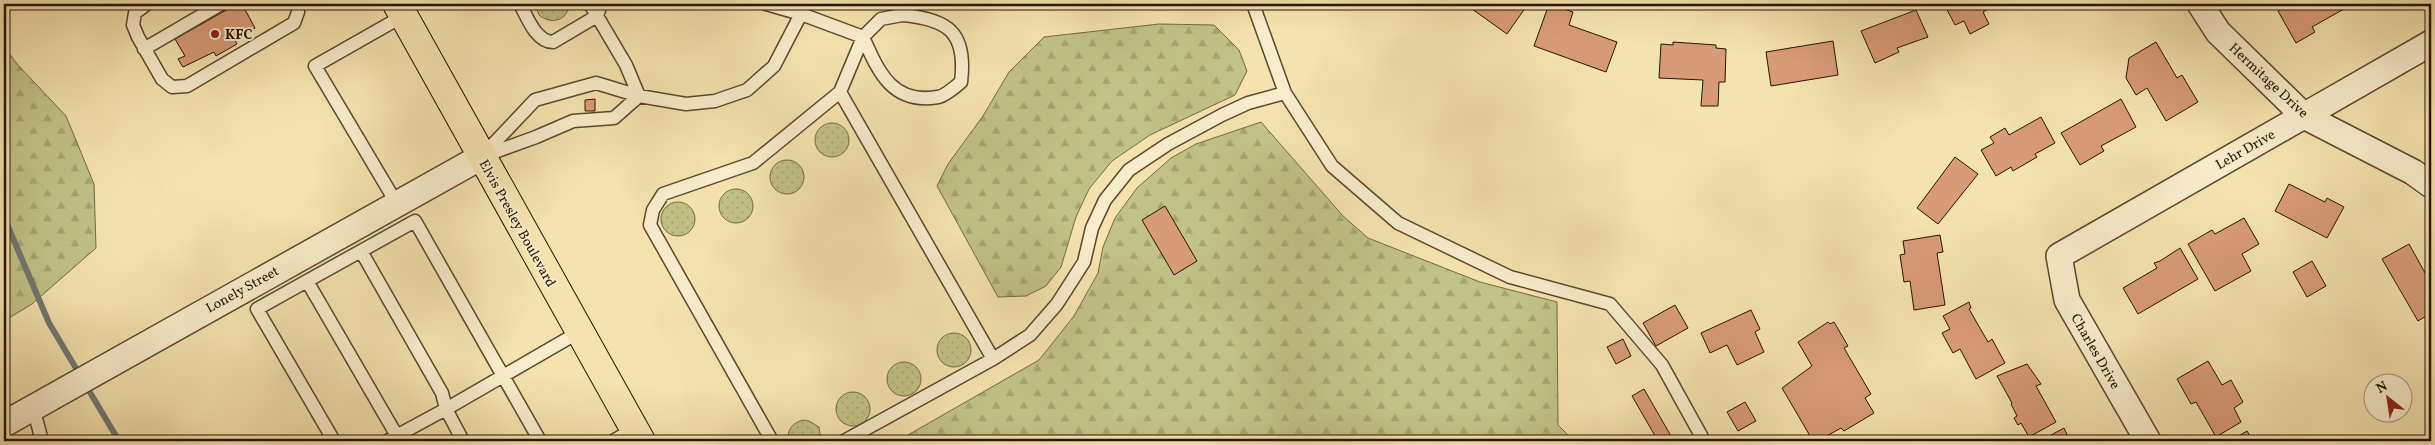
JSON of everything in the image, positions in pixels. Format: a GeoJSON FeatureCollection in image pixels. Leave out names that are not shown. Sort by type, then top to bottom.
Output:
{"type":"FeatureCollection","features":[{"type":"Feature","properties":{"kind":"main road","name":"Elvis Presley Boulevard"},"geometry":{"type":"LineString","coordinates":[[400,10],[579,332],[630,437]]}},
{"type":"Feature","properties":{"kind":"street","name":"Hermitage Drive"},"geometry":{"type":"LineString","coordinates":[[2200,4],[2218,32],[2304,116],[2413,172],[2431,185]]}},
{"type":"Feature","properties":{"kind":"street","name":"Lehr Drive"},"geometry":{"type":"LineString","coordinates":[[2059,256],[2431,43]]}},
{"type":"Feature","properties":{"kind":"street","name":"Lonely Street"},"geometry":{"type":"LineString","coordinates":[[4,424],[481,157]]}},
{"type":"Feature","properties":{"kind":"street","name":"Charles Drive"},"geometry":{"type":"LineString","coordinates":[[2059,256],[2067,300],[2148,441]]}},
{"type":"Feature","properties":{"kind":"lane"},"geometry":{"type":"LineString","coordinates":[[147,4],[135,13],[133,25],[144,49],[162,79],[172,87],[187,86],[294,24],[298,12],[296,4]]}},
{"type":"Feature","properties":{"kind":"lane"},"geometry":{"type":"LineString","coordinates":[[144,49],[222,4]]}},
{"type":"Feature","properties":{"kind":"lane"},"geometry":{"type":"LineString","coordinates":[[520,4],[538,36],[546,42],[553,42],[599,10]]}},
{"type":"Feature","properties":{"kind":"lane"},"geometry":{"type":"LineString","coordinates":[[590,4],[599,10],[639,96]]}},
{"type":"Feature","properties":{"kind":"lane"},"geometry":{"type":"LineString","coordinates":[[766,4],[802,9],[863,37],[875,64],[889,85],[910,96],[939,97],[961,82],[964,60],[960,44],[944,24],[926,17],[902,15],[881,19],[863,37],[840,92],[753,163],[663,194],[653,210],[650,225],[772,441]]}},
{"type":"Feature","properties":{"kind":"lane"},"geometry":{"type":"LineString","coordinates":[[1254,4],[1285,93],[1332,166],[1398,223],[1510,277],[1610,304],[1662,365],[1704,441]]}},
{"type":"Feature","properties":{"kind":"lane"},"geometry":{"type":"LineString","coordinates":[[481,157],[535,100],[596,83],[639,96],[686,104],[715,101],[747,90],[774,66],[802,9]]}},
{"type":"Feature","properties":{"kind":"lane"},"geometry":{"type":"LineString","coordinates":[[398,204],[315,66],[400,10]]}},
{"type":"Feature","properties":{"kind":"lane"},"geometry":{"type":"LineString","coordinates":[[840,92],[993,359]]}},
{"type":"Feature","properties":{"kind":"lane"},"geometry":{"type":"LineString","coordinates":[[844,441],[993,359],[1030,336],[1057,304],[1084,262],[1092,228],[1105,200],[1129,170],[1168,144],[1222,114],[1248,103],[1285,93]]}},
{"type":"Feature","properties":{"kind":"lane"},"geometry":{"type":"LineString","coordinates":[[481,157],[536,138],[573,121],[614,118],[639,96]]}},
{"type":"Feature","properties":{"kind":"lane"},"geometry":{"type":"LineString","coordinates":[[257,309],[415,220],[540,441]]}},
{"type":"Feature","properties":{"kind":"lane"},"geometry":{"type":"LineString","coordinates":[[361,251],[442,393],[446,409],[463,441]]}},
{"type":"Feature","properties":{"kind":"lane"},"geometry":{"type":"LineString","coordinates":[[307,281],[392,439],[579,332]]}},
{"type":"Feature","properties":{"kind":"lane"},"geometry":{"type":"LineString","coordinates":[[241,290],[257,309],[334,441]]}},
{"type":"Feature","properties":{"kind":"lane"},"geometry":{"type":"LineString","coordinates":[[34,407],[42,441]]}},
{"type":"Feature","properties":{"kind":"green space"},"geometry":{"type":"Polygon","coordinates":[[[535,4],[569,4],[566,14],[562,18],[549,20],[539,15],[535,4]]]}},
{"type":"Feature","properties":{"kind":"green space"},"geometry":{"type":"Polygon","coordinates":[[[1159,24],[1214,25],[1239,50],[1247,71],[1235,95],[1150,135],[1112,161],[1089,189],[1076,217],[1061,267],[1046,286],[1026,296],[998,297],[937,186],[948,164],[983,116],[1009,72],[1044,37],[1159,24]]]}},
{"type":"Feature","properties":{"kind":"green space"},"geometry":{"type":"Polygon","coordinates":[[[4,46],[17,64],[66,116],[94,184],[96,248],[32,304],[4,321],[4,46]]]}},
{"type":"Feature","properties":{"kind":"green space"},"geometry":{"type":"Polygon","coordinates":[[[1261,122],[1343,216],[1368,238],[1480,282],[1557,302],[1558,425],[1574,441],[911,441],[908,435],[1039,360],[1074,316],[1098,273],[1103,247],[1115,218],[1137,188],[1171,158],[1196,144],[1261,122]]]}},
{"type":"Feature","properties":{"kind":"green space"},"geometry":{"type":"Polygon","coordinates":[[[832,123],[839,124],[844,128],[848,133],[848,147],[844,152],[839,156],[832,157],[825,156],[820,152],[816,147],[815,140],[816,133],[820,128],[825,124],[832,123]]]}},
{"type":"Feature","properties":{"kind":"green space"},"geometry":{"type":"Polygon","coordinates":[[[787,160],[794,161],[799,165],[803,170],[803,184],[799,189],[794,193],[787,194],[780,193],[775,189],[771,184],[770,177],[771,170],[775,165],[780,161],[787,160]]]}},
{"type":"Feature","properties":{"kind":"green space"},"geometry":{"type":"Polygon","coordinates":[[[736,189],[743,190],[748,194],[752,199],[752,213],[748,218],[743,222],[736,223],[729,222],[724,218],[720,213],[719,206],[720,199],[724,194],[729,190],[736,189]]]}},
{"type":"Feature","properties":{"kind":"green space"},"geometry":{"type":"Polygon","coordinates":[[[678,202],[685,203],[690,207],[694,212],[694,226],[690,231],[685,235],[678,236],[671,235],[666,231],[662,226],[661,219],[662,212],[666,207],[671,203],[678,202]]]}},
{"type":"Feature","properties":{"kind":"green space"},"geometry":{"type":"Polygon","coordinates":[[[954,333],[961,334],[966,338],[970,343],[970,357],[966,362],[961,366],[954,367],[947,366],[942,362],[938,357],[937,350],[938,343],[942,338],[947,334],[954,333]]]}},
{"type":"Feature","properties":{"kind":"green space"},"geometry":{"type":"Polygon","coordinates":[[[904,362],[911,363],[916,367],[920,372],[920,386],[916,391],[911,395],[904,396],[897,395],[892,391],[888,386],[887,379],[888,372],[892,367],[897,363],[904,362]]]}},
{"type":"Feature","properties":{"kind":"green space"},"geometry":{"type":"Polygon","coordinates":[[[853,392],[860,393],[865,397],[869,402],[869,416],[865,421],[860,425],[853,426],[846,425],[841,421],[837,416],[836,409],[837,402],[841,397],[846,393],[853,392]]]}},
{"type":"Feature","properties":{"kind":"green space"},"geometry":{"type":"Polygon","coordinates":[[[803,420],[819,427],[821,441],[788,441],[788,433],[791,428],[803,420]]]}},
{"type":"Feature","properties":{"kind":"building","name":"KFC"},"geometry":{"type":"Polygon","coordinates":[[[237,4],[242,4],[255,28],[235,40],[237,44],[216,56],[214,52],[183,67],[178,59],[185,56],[175,39],[237,4]]]}},
{"type":"Feature","properties":{"kind":"building"},"geometry":{"type":"Polygon","coordinates":[[[1465,4],[1528,4],[1507,34],[1465,4]]]}},
{"type":"Feature","properties":{"kind":"building"},"geometry":{"type":"Polygon","coordinates":[[[1549,4],[1573,12],[1569,25],[1617,42],[1606,72],[1534,46],[1549,4]]]}},
{"type":"Feature","properties":{"kind":"building"},"geometry":{"type":"Polygon","coordinates":[[[1944,4],[1998,4],[1983,12],[1989,24],[1970,34],[1964,21],[1955,25],[1944,4]]]}},
{"type":"Feature","properties":{"kind":"building"},"geometry":{"type":"Polygon","coordinates":[[[2290,4],[2351,5],[2312,27],[2315,32],[2296,43],[2278,11],[2290,4]]]}},
{"type":"Feature","properties":{"kind":"building"},"geometry":{"type":"Polygon","coordinates":[[[1916,10],[1928,37],[1897,48],[1899,52],[1875,63],[1861,31],[1916,10]]]}},
{"type":"Feature","properties":{"kind":"building"},"geometry":{"type":"Polygon","coordinates":[[[1833,41],[1838,75],[1771,86],[1766,52],[1833,41]]]}},
{"type":"Feature","properties":{"kind":"building"},"geometry":{"type":"Polygon","coordinates":[[[1673,42],[1716,45],[1716,48],[1726,49],[1725,82],[1719,82],[1718,106],[1701,106],[1703,80],[1659,78],[1661,44],[1673,45],[1673,42]]]}},
{"type":"Feature","properties":{"kind":"building"},"geometry":{"type":"Polygon","coordinates":[[[2156,42],[2177,78],[2182,75],[2198,102],[2166,121],[2147,88],[2136,95],[2126,78],[2129,58],[2156,42]]]}},
{"type":"Feature","properties":{"kind":"building"},"geometry":{"type":"Polygon","coordinates":[[[595,99],[595,111],[585,111],[585,100],[595,99]]]}},
{"type":"Feature","properties":{"kind":"building"},"geometry":{"type":"Polygon","coordinates":[[[2121,99],[2136,127],[2101,146],[2104,151],[2080,165],[2061,133],[2121,99]]]}},
{"type":"Feature","properties":{"kind":"building"},"geometry":{"type":"Polygon","coordinates":[[[2041,117],[2055,143],[2035,154],[2037,157],[2013,171],[2011,167],[1996,176],[1981,150],[1994,143],[1990,137],[2005,128],[2009,135],[2041,117]]]}},
{"type":"Feature","properties":{"kind":"building"},"geometry":{"type":"Polygon","coordinates":[[[1955,157],[1978,174],[1938,224],[1917,208],[1955,157]]]}},
{"type":"Feature","properties":{"kind":"building"},"geometry":{"type":"Polygon","coordinates":[[[2289,184],[2325,202],[2327,198],[2344,207],[2327,238],[2275,211],[2289,184]]]}},
{"type":"Feature","properties":{"kind":"building"},"geometry":{"type":"Polygon","coordinates":[[[1165,206],[1197,261],[1174,275],[1142,220],[1165,206]]]}},
{"type":"Feature","properties":{"kind":"building"},"geometry":{"type":"Polygon","coordinates":[[[2244,218],[2259,244],[2242,254],[2251,271],[2215,291],[2188,244],[2212,230],[2215,234],[2244,218]]]}},
{"type":"Feature","properties":{"kind":"building"},"geometry":{"type":"Polygon","coordinates":[[[1940,235],[1943,252],[1937,253],[1945,305],[1914,310],[1910,281],[1904,282],[1900,255],[1905,254],[1903,241],[1940,235]]]}},
{"type":"Feature","properties":{"kind":"building"},"geometry":{"type":"Polygon","coordinates":[[[2409,244],[2429,280],[2431,279],[2431,313],[2418,321],[2382,259],[2409,244]]]}},
{"type":"Feature","properties":{"kind":"building"},"geometry":{"type":"Polygon","coordinates":[[[2180,248],[2198,279],[2138,314],[2123,288],[2157,268],[2154,263],[2180,248]]]}},
{"type":"Feature","properties":{"kind":"building"},"geometry":{"type":"Polygon","coordinates":[[[2312,261],[2326,286],[2307,297],[2293,272],[2312,261]]]}},
{"type":"Feature","properties":{"kind":"building"},"geometry":{"type":"Polygon","coordinates":[[[1969,302],[1971,308],[1969,309],[1988,342],[1992,339],[2005,363],[1976,379],[1960,349],[1953,353],[1942,333],[1950,329],[1943,316],[1969,302]]]}},
{"type":"Feature","properties":{"kind":"building"},"geometry":{"type":"Polygon","coordinates":[[[1675,305],[1688,328],[1656,346],[1643,323],[1675,305]]]}},
{"type":"Feature","properties":{"kind":"building"},"geometry":{"type":"Polygon","coordinates":[[[1751,310],[1760,329],[1755,332],[1764,352],[1737,365],[1727,345],[1710,353],[1701,333],[1751,310]]]}},
{"type":"Feature","properties":{"kind":"building"},"geometry":{"type":"Polygon","coordinates":[[[1828,322],[1830,324],[1834,322],[1848,346],[1844,348],[1871,394],[1865,398],[1874,413],[1844,431],[1841,428],[1818,441],[1813,441],[1782,388],[1812,366],[1798,342],[1828,322]]]}},
{"type":"Feature","properties":{"kind":"building"},"geometry":{"type":"Polygon","coordinates":[[[1623,339],[1631,356],[1616,364],[1607,347],[1623,339]]]}},
{"type":"Feature","properties":{"kind":"building"},"geometry":{"type":"Polygon","coordinates":[[[2208,361],[2222,385],[2231,380],[2243,402],[2234,408],[2241,422],[2216,437],[2196,402],[2191,404],[2177,379],[2208,361]]]}},
{"type":"Feature","properties":{"kind":"building"},"geometry":{"type":"Polygon","coordinates":[[[2027,364],[2041,384],[2036,386],[2056,422],[2029,437],[2021,423],[2018,425],[2014,418],[2017,416],[2012,403],[1997,376],[2027,364]]]}},
{"type":"Feature","properties":{"kind":"building"},"geometry":{"type":"Polygon","coordinates":[[[1644,389],[1671,436],[1663,441],[1658,441],[1632,396],[1644,389]]]}},
{"type":"Feature","properties":{"kind":"building"},"geometry":{"type":"Polygon","coordinates":[[[1745,402],[1756,421],[1738,431],[1727,412],[1745,402]]]}},
{"type":"Feature","properties":{"kind":"building"},"geometry":{"type":"Polygon","coordinates":[[[2064,428],[2070,441],[2040,441],[2064,428]]]}},
{"type":"Feature","properties":{"kind":"building"},"geometry":{"type":"Polygon","coordinates":[[[2247,431],[2253,441],[2230,441],[2247,431]]]}},
{"type":"Feature","properties":{"kind":"waterway"},"geometry":{"type":"LineString","coordinates":[[4,217],[49,323],[80,375]]}},
{"type":"Feature","properties":{"kind":"waterway"},"geometry":{"type":"LineString","coordinates":[[85,384],[119,441]]}},
{"type":"Feature","properties":{"kind":"place","name":"KFC"},"geometry":{"type":"Point","coordinates":[215,34]}}]}
